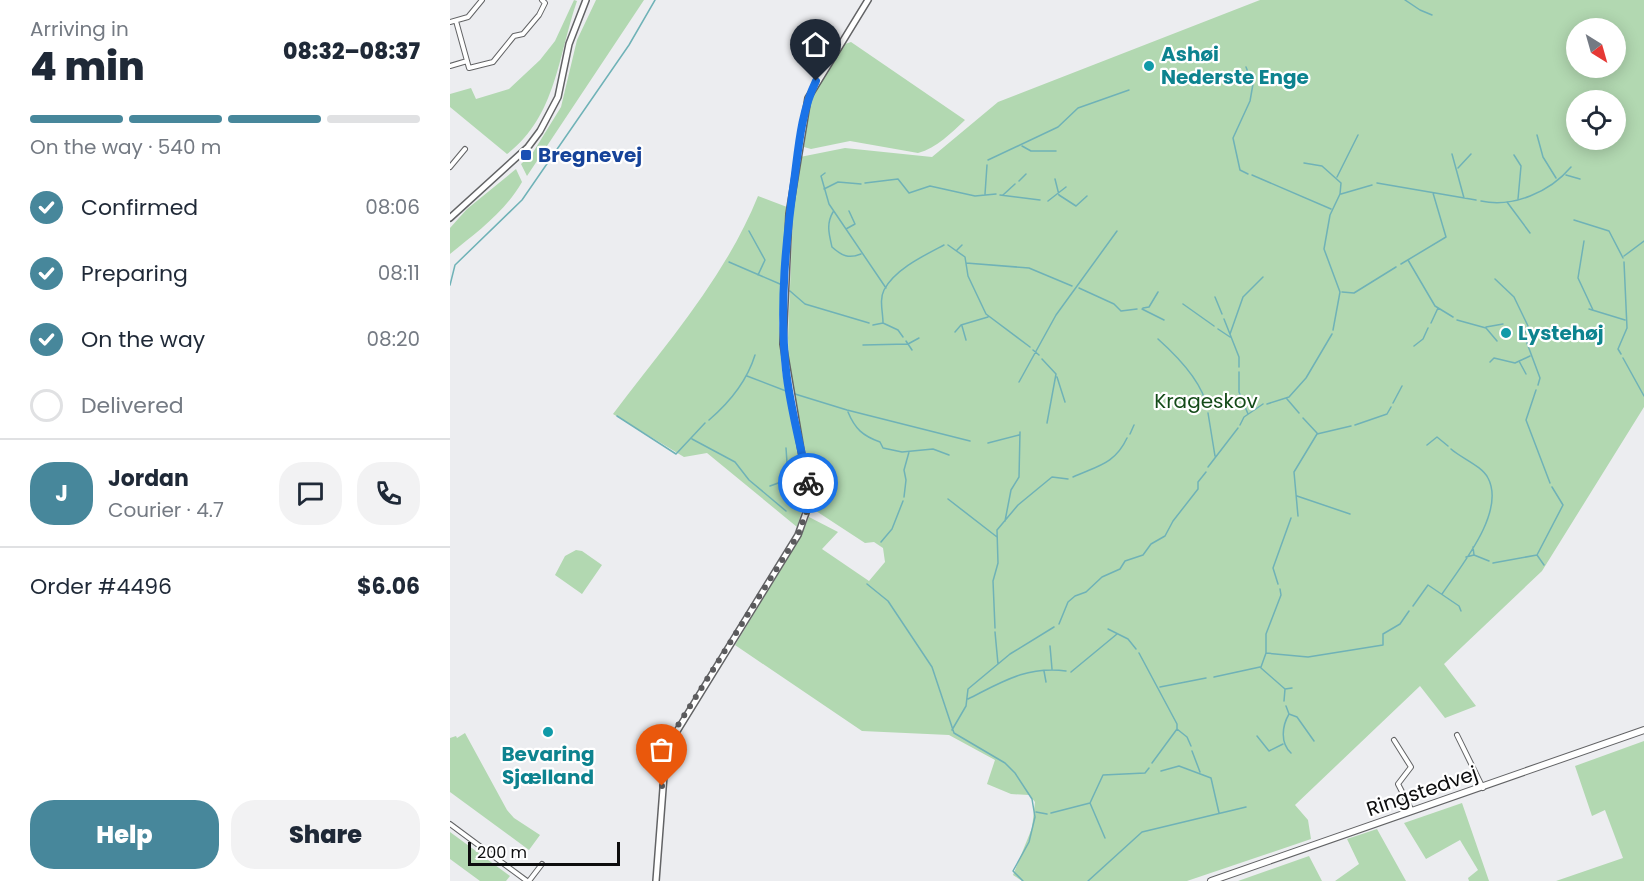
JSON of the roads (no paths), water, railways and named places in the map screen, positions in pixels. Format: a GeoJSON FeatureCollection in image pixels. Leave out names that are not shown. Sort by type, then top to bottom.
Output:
{"type":"FeatureCollection","features":[{"type":"Feature","properties":{"kind":"main road","name":"Ringstedvej"},"geometry":{"type":"LineString","coordinates":[[1211,881],[1644,730]]}},
{"type":"Feature","properties":{"kind":"street"},"geometry":{"type":"LineString","coordinates":[[450,22],[468,17],[482,0]]}},
{"type":"Feature","properties":{"kind":"street"},"geometry":{"type":"LineString","coordinates":[[456,21],[469,68],[493,62],[514,36],[523,34],[539,15],[544,3],[542,0]]}},
{"type":"Feature","properties":{"kind":"street"},"geometry":{"type":"LineString","coordinates":[[450,218],[528,147],[545,124],[558,97],[571,38],[586,0]]}},
{"type":"Feature","properties":{"kind":"street"},"geometry":{"type":"LineString","coordinates":[[656,881],[666,749],[798,535],[807,510],[808,482],[786,374],[783,344],[789,214],[808,98],[868,0]]}},
{"type":"Feature","properties":{"kind":"street"},"geometry":{"type":"LineString","coordinates":[[450,66],[467,61]]}},
{"type":"Feature","properties":{"kind":"street"},"geometry":{"type":"LineString","coordinates":[[450,167],[465,149]]}},
{"type":"Feature","properties":{"kind":"street"},"geometry":{"type":"LineString","coordinates":[[1457,735],[1483,788]]}},
{"type":"Feature","properties":{"kind":"street"},"geometry":{"type":"LineString","coordinates":[[1394,740],[1411,767],[1398,784],[1413,811]]}},
{"type":"Feature","properties":{"kind":"street"},"geometry":{"type":"LineString","coordinates":[[450,824],[528,881],[542,864]]}},
{"type":"Feature","properties":{"kind":"waterway"},"geometry":{"type":"LineString","coordinates":[[450,285],[455,265],[522,200],[629,45],[655,0]]}},
{"type":"Feature","properties":{"kind":"waterway"},"geometry":{"type":"LineString","coordinates":[[1405,0],[1432,15]]}},
{"type":"Feature","properties":{"kind":"waterway"},"geometry":{"type":"LineString","coordinates":[[1246,67],[1251,80]]}},
{"type":"Feature","properties":{"kind":"waterway"},"geometry":{"type":"LineString","coordinates":[[1248,174],[1240,170],[1233,138],[1250,101],[1253,84]]}},
{"type":"Feature","properties":{"kind":"waterway"},"geometry":{"type":"LineString","coordinates":[[988,160],[1058,127],[1078,108],[1129,90]]}},
{"type":"Feature","properties":{"kind":"waterway"},"geometry":{"type":"LineString","coordinates":[[1337,177],[1358,135]]}},
{"type":"Feature","properties":{"kind":"waterway"},"geometry":{"type":"LineString","coordinates":[[1537,135],[1543,157],[1556,178]]}},
{"type":"Feature","properties":{"kind":"waterway"},"geometry":{"type":"LineString","coordinates":[[1022,146],[1031,151],[1056,151]]}},
{"type":"Feature","properties":{"kind":"waterway"},"geometry":{"type":"LineString","coordinates":[[1452,154],[1464,198]]}},
{"type":"Feature","properties":{"kind":"waterway"},"geometry":{"type":"LineString","coordinates":[[1458,168],[1471,154]]}},
{"type":"Feature","properties":{"kind":"waterway"},"geometry":{"type":"LineString","coordinates":[[1514,155],[1521,166],[1518,199]]}},
{"type":"Feature","properties":{"kind":"waterway"},"geometry":{"type":"LineString","coordinates":[[1304,163],[1322,166],[1341,183],[1340,194],[1330,215],[1324,249],[1340,292],[1333,330]]}},
{"type":"Feature","properties":{"kind":"waterway"},"geometry":{"type":"LineString","coordinates":[[985,194],[987,165]]}},
{"type":"Feature","properties":{"kind":"waterway"},"geometry":{"type":"LineString","coordinates":[[1481,201],[1506,202],[1530,196],[1553,184],[1571,167]]}},
{"type":"Feature","properties":{"kind":"waterway"},"geometry":{"type":"LineString","coordinates":[[825,173],[821,176],[829,204],[886,288]]}},
{"type":"Feature","properties":{"kind":"waterway"},"geometry":{"type":"LineString","coordinates":[[1019,181],[1026,174]]}},
{"type":"Feature","properties":{"kind":"waterway"},"geometry":{"type":"LineString","coordinates":[[1252,175],[1331,209]]}},
{"type":"Feature","properties":{"kind":"waterway"},"geometry":{"type":"LineString","coordinates":[[1566,175],[1580,179]]}},
{"type":"Feature","properties":{"kind":"waterway"},"geometry":{"type":"LineString","coordinates":[[865,183],[898,179],[909,193],[930,186],[975,196],[996,194]]}},
{"type":"Feature","properties":{"kind":"waterway"},"geometry":{"type":"LineString","coordinates":[[1055,179],[1059,195],[1076,206],[1087,196]]}},
{"type":"Feature","properties":{"kind":"waterway"},"geometry":{"type":"LineString","coordinates":[[824,189],[838,182],[861,184]]}},
{"type":"Feature","properties":{"kind":"waterway"},"geometry":{"type":"LineString","coordinates":[[1377,183],[1476,200]]}},
{"type":"Feature","properties":{"kind":"waterway"},"geometry":{"type":"LineString","coordinates":[[1003,195],[1015,184]]}},
{"type":"Feature","properties":{"kind":"waterway"},"geometry":{"type":"LineString","coordinates":[[1341,194],[1372,185]]}},
{"type":"Feature","properties":{"kind":"waterway"},"geometry":{"type":"LineString","coordinates":[[1048,201],[1066,187]]}},
{"type":"Feature","properties":{"kind":"waterway"},"geometry":{"type":"LineString","coordinates":[[1401,264],[1446,237],[1433,193]]}},
{"type":"Feature","properties":{"kind":"waterway"},"geometry":{"type":"LineString","coordinates":[[1000,195],[1040,200]]}},
{"type":"Feature","properties":{"kind":"waterway"},"geometry":{"type":"LineString","coordinates":[[1507,202],[1530,233]]}},
{"type":"Feature","properties":{"kind":"waterway"},"geometry":{"type":"LineString","coordinates":[[846,229],[855,224],[849,211]]}},
{"type":"Feature","properties":{"kind":"waterway"},"geometry":{"type":"LineString","coordinates":[[833,212],[829,225],[832,247],[846,256],[861,254]]}},
{"type":"Feature","properties":{"kind":"waterway"},"geometry":{"type":"LineString","coordinates":[[1574,220],[1609,231],[1623,258]]}},
{"type":"Feature","properties":{"kind":"waterway"},"geometry":{"type":"LineString","coordinates":[[749,231],[765,260],[758,275]]}},
{"type":"Feature","properties":{"kind":"waterway"},"geometry":{"type":"LineString","coordinates":[[1019,382],[1056,315],[1117,231]]}},
{"type":"Feature","properties":{"kind":"waterway"},"geometry":{"type":"LineString","coordinates":[[1584,241],[1578,278],[1593,310]]}},
{"type":"Feature","properties":{"kind":"waterway"},"geometry":{"type":"LineString","coordinates":[[1624,256],[1644,241]]}},
{"type":"Feature","properties":{"kind":"waterway"},"geometry":{"type":"LineString","coordinates":[[873,325],[883,323],[882,298],[889,282],[911,263],[944,245]]}},
{"type":"Feature","properties":{"kind":"waterway"},"geometry":{"type":"LineString","coordinates":[[948,245],[965,257],[968,276],[986,314],[1030,347]]}},
{"type":"Feature","properties":{"kind":"waterway"},"geometry":{"type":"LineString","coordinates":[[957,250],[962,245]]}},
{"type":"Feature","properties":{"kind":"waterway"},"geometry":{"type":"LineString","coordinates":[[1408,260],[1435,306],[1453,317]]}},
{"type":"Feature","properties":{"kind":"waterway"},"geometry":{"type":"LineString","coordinates":[[729,262],[780,284]]}},
{"type":"Feature","properties":{"kind":"waterway"},"geometry":{"type":"LineString","coordinates":[[1621,354],[1618,349],[1627,328],[1624,262]]}},
{"type":"Feature","properties":{"kind":"waterway"},"geometry":{"type":"LineString","coordinates":[[966,263],[1029,268],[1072,286]]}},
{"type":"Feature","properties":{"kind":"waterway"},"geometry":{"type":"LineString","coordinates":[[1342,292],[1354,293],[1396,267]]}},
{"type":"Feature","properties":{"kind":"waterway"},"geometry":{"type":"LineString","coordinates":[[1230,334],[1243,297],[1263,277]]}},
{"type":"Feature","properties":{"kind":"waterway"},"geometry":{"type":"LineString","coordinates":[[1495,279],[1514,297],[1528,326],[1524,335],[1540,378],[1538,385]]}},
{"type":"Feature","properties":{"kind":"waterway"},"geometry":{"type":"LineString","coordinates":[[1079,288],[1114,304],[1121,311],[1137,309]]}},
{"type":"Feature","properties":{"kind":"waterway"},"geometry":{"type":"LineString","coordinates":[[790,291],[805,304],[869,323]]}},
{"type":"Feature","properties":{"kind":"waterway"},"geometry":{"type":"LineString","coordinates":[[1143,308],[1149,307],[1158,292]]}},
{"type":"Feature","properties":{"kind":"waterway"},"geometry":{"type":"LineString","coordinates":[[1215,297],[1222,314]]}},
{"type":"Feature","properties":{"kind":"waterway"},"geometry":{"type":"LineString","coordinates":[[1183,304],[1214,326]]}},
{"type":"Feature","properties":{"kind":"waterway"},"geometry":{"type":"LineString","coordinates":[[1431,323],[1438,308]]}},
{"type":"Feature","properties":{"kind":"waterway"},"geometry":{"type":"LineString","coordinates":[[1142,309],[1164,320]]}},
{"type":"Feature","properties":{"kind":"waterway"},"geometry":{"type":"LineString","coordinates":[[1589,309],[1625,320]]}},
{"type":"Feature","properties":{"kind":"waterway"},"geometry":{"type":"LineString","coordinates":[[955,332],[961,325],[988,317]]}},
{"type":"Feature","properties":{"kind":"waterway"},"geometry":{"type":"LineString","coordinates":[[1224,319],[1239,357],[1239,367]]}},
{"type":"Feature","properties":{"kind":"waterway"},"geometry":{"type":"LineString","coordinates":[[1457,320],[1486,328],[1497,341]]}},
{"type":"Feature","properties":{"kind":"waterway"},"geometry":{"type":"LineString","coordinates":[[883,323],[898,330],[903,337]]}},
{"type":"Feature","properties":{"kind":"waterway"},"geometry":{"type":"LineString","coordinates":[[1486,327],[1503,324]]}},
{"type":"Feature","properties":{"kind":"waterway"},"geometry":{"type":"LineString","coordinates":[[962,326],[966,340]]}},
{"type":"Feature","properties":{"kind":"waterway"},"geometry":{"type":"LineString","coordinates":[[1414,346],[1423,339],[1428,328]]}},
{"type":"Feature","properties":{"kind":"waterway"},"geometry":{"type":"LineString","coordinates":[[1218,329],[1230,337]]}},
{"type":"Feature","properties":{"kind":"waterway"},"geometry":{"type":"LineString","coordinates":[[1267,404],[1289,397],[1306,378],[1332,334]]}},
{"type":"Feature","properties":{"kind":"waterway"},"geometry":{"type":"LineString","coordinates":[[863,345],[908,344],[919,338]]}},
{"type":"Feature","properties":{"kind":"waterway"},"geometry":{"type":"LineString","coordinates":[[1158,339],[1181,361],[1195,379],[1205,398],[1207,408]]}},
{"type":"Feature","properties":{"kind":"waterway"},"geometry":{"type":"LineString","coordinates":[[906,341],[912,350]]}},
{"type":"Feature","properties":{"kind":"waterway"},"geometry":{"type":"LineString","coordinates":[[1033,350],[1039,355]]}},
{"type":"Feature","properties":{"kind":"waterway"},"geometry":{"type":"LineString","coordinates":[[709,420],[737,390],[755,355]]}},
{"type":"Feature","properties":{"kind":"waterway"},"geometry":{"type":"LineString","coordinates":[[1490,362],[1494,358],[1515,363],[1530,356]]}},
{"type":"Feature","properties":{"kind":"waterway"},"geometry":{"type":"LineString","coordinates":[[1623,358],[1644,396]]}},
{"type":"Feature","properties":{"kind":"waterway"},"geometry":{"type":"LineString","coordinates":[[1042,359],[1056,374],[1047,423]]}},
{"type":"Feature","properties":{"kind":"waterway"},"geometry":{"type":"LineString","coordinates":[[1519,361],[1526,374]]}},
{"type":"Feature","properties":{"kind":"waterway"},"geometry":{"type":"LineString","coordinates":[[1239,372],[1239,392],[1248,414]]}},
{"type":"Feature","properties":{"kind":"waterway"},"geometry":{"type":"LineString","coordinates":[[747,376],[786,391]]}},
{"type":"Feature","properties":{"kind":"waterway"},"geometry":{"type":"LineString","coordinates":[[1057,377],[1065,402]]}},
{"type":"Feature","properties":{"kind":"waterway"},"geometry":{"type":"LineString","coordinates":[[1393,403],[1402,386]]}},
{"type":"Feature","properties":{"kind":"waterway"},"geometry":{"type":"LineString","coordinates":[[1536,390],[1526,420],[1550,483]]}},
{"type":"Feature","properties":{"kind":"waterway"},"geometry":{"type":"LineString","coordinates":[[795,394],[847,410],[970,441]]}},
{"type":"Feature","properties":{"kind":"waterway"},"geometry":{"type":"LineString","coordinates":[[1287,399],[1299,413]]}},
{"type":"Feature","properties":{"kind":"waterway"},"geometry":{"type":"LineString","coordinates":[[1240,425],[1244,417],[1263,404]]}},
{"type":"Feature","properties":{"kind":"waterway"},"geometry":{"type":"LineString","coordinates":[[1355,425],[1387,414],[1391,407]]}},
{"type":"Feature","properties":{"kind":"waterway"},"geometry":{"type":"LineString","coordinates":[[848,412],[860,431],[880,442],[883,448],[902,452],[933,449],[949,455]]}},
{"type":"Feature","properties":{"kind":"waterway"},"geometry":{"type":"LineString","coordinates":[[1208,413],[1215,456]]}},
{"type":"Feature","properties":{"kind":"waterway"},"geometry":{"type":"LineString","coordinates":[[617,416],[676,454],[705,423]]}},
{"type":"Feature","properties":{"kind":"waterway"},"geometry":{"type":"LineString","coordinates":[[1303,418],[1317,433]]}},
{"type":"Feature","properties":{"kind":"waterway"},"geometry":{"type":"LineString","coordinates":[[1130,434],[1134,425]]}},
{"type":"Feature","properties":{"kind":"waterway"},"geometry":{"type":"LineString","coordinates":[[1298,516],[1294,472],[1317,434],[1351,426]]}},
{"type":"Feature","properties":{"kind":"waterway"},"geometry":{"type":"LineString","coordinates":[[1208,467],[1238,428]]}},
{"type":"Feature","properties":{"kind":"waterway"},"geometry":{"type":"LineString","coordinates":[[1005,521],[1011,490],[1019,477],[1020,432]]}},
{"type":"Feature","properties":{"kind":"waterway"},"geometry":{"type":"LineString","coordinates":[[988,443],[1019,435]]}},
{"type":"Feature","properties":{"kind":"waterway"},"geometry":{"type":"LineString","coordinates":[[1427,445],[1437,437],[1448,446]]}},
{"type":"Feature","properties":{"kind":"waterway"},"geometry":{"type":"LineString","coordinates":[[1073,477],[1111,459],[1127,438]]}},
{"type":"Feature","properties":{"kind":"waterway"},"geometry":{"type":"LineString","coordinates":[[692,439],[735,462],[749,480],[786,511]]}},
{"type":"Feature","properties":{"kind":"waterway"},"geometry":{"type":"LineString","coordinates":[[786,448],[788,477]]}},
{"type":"Feature","properties":{"kind":"waterway"},"geometry":{"type":"LineString","coordinates":[[1442,594],[1479,538],[1491,507],[1492,492],[1485,474],[1451,449]]}},
{"type":"Feature","properties":{"kind":"waterway"},"geometry":{"type":"LineString","coordinates":[[904,497],[906,480],[904,470],[909,452]]}},
{"type":"Feature","properties":{"kind":"waterway"},"geometry":{"type":"LineString","coordinates":[[1059,624],[1068,602],[1075,596],[1086,592],[1102,577],[1120,569],[1125,561],[1143,555],[1151,544],[1165,536],[1173,521],[1198,489],[1198,482],[1206,472]]}},
{"type":"Feature","properties":{"kind":"waterway"},"geometry":{"type":"LineString","coordinates":[[995,628],[993,581],[998,563],[997,530],[1018,505],[1052,477],[1068,479]]}},
{"type":"Feature","properties":{"kind":"waterway"},"geometry":{"type":"LineString","coordinates":[[770,486],[792,478],[800,482],[799,486]]}},
{"type":"Feature","properties":{"kind":"waterway"},"geometry":{"type":"LineString","coordinates":[[1537,555],[1563,505],[1552,487]]}},
{"type":"Feature","properties":{"kind":"waterway"},"geometry":{"type":"LineString","coordinates":[[1297,496],[1350,514]]}},
{"type":"Feature","properties":{"kind":"waterway"},"geometry":{"type":"LineString","coordinates":[[948,499],[997,537]]}},
{"type":"Feature","properties":{"kind":"waterway"},"geometry":{"type":"LineString","coordinates":[[881,542],[892,529],[903,501]]}},
{"type":"Feature","properties":{"kind":"waterway"},"geometry":{"type":"LineString","coordinates":[[1278,584],[1273,568],[1291,518]]}},
{"type":"Feature","properties":{"kind":"waterway"},"geometry":{"type":"LineString","coordinates":[[1466,557],[1474,555],[1473,547]]}},
{"type":"Feature","properties":{"kind":"waterway"},"geometry":{"type":"LineString","coordinates":[[1474,555],[1489,561]]}},
{"type":"Feature","properties":{"kind":"waterway"},"geometry":{"type":"LineString","coordinates":[[1493,563],[1537,555],[1544,565]]}},
{"type":"Feature","properties":{"kind":"waterway"},"geometry":{"type":"LineString","coordinates":[[867,584],[888,601],[932,667],[954,733],[1005,763],[1015,773],[1032,799],[1035,817],[1029,842],[1013,871],[1023,881]]}},
{"type":"Feature","properties":{"kind":"waterway"},"geometry":{"type":"LineString","coordinates":[[1413,606],[1428,585],[1459,606],[1461,611]]}},
{"type":"Feature","properties":{"kind":"waterway"},"geometry":{"type":"LineString","coordinates":[[1261,667],[1266,653],[1266,634],[1281,595],[1280,589]]}},
{"type":"Feature","properties":{"kind":"waterway"},"geometry":{"type":"LineString","coordinates":[[1266,653],[1308,657],[1383,645],[1383,634],[1400,624],[1409,611]]}},
{"type":"Feature","properties":{"kind":"waterway"},"geometry":{"type":"LineString","coordinates":[[952,730],[966,706],[968,689],[1010,654],[1054,627]]}},
{"type":"Feature","properties":{"kind":"waterway"},"geometry":{"type":"LineString","coordinates":[[1108,629],[1128,639],[1136,649]]}},
{"type":"Feature","properties":{"kind":"waterway"},"geometry":{"type":"LineString","coordinates":[[995,632],[998,664]]}},
{"type":"Feature","properties":{"kind":"waterway"},"geometry":{"type":"LineString","coordinates":[[1071,672],[1117,634]]}},
{"type":"Feature","properties":{"kind":"waterway"},"geometry":{"type":"LineString","coordinates":[[1050,646],[1052,669]]}},
{"type":"Feature","properties":{"kind":"waterway"},"geometry":{"type":"LineString","coordinates":[[1139,653],[1177,724],[1177,729],[1152,763]]}},
{"type":"Feature","properties":{"kind":"waterway"},"geometry":{"type":"LineString","coordinates":[[1214,677],[1260,667]]}},
{"type":"Feature","properties":{"kind":"waterway"},"geometry":{"type":"LineString","coordinates":[[1261,668],[1285,689],[1284,701]]}},
{"type":"Feature","properties":{"kind":"waterway"},"geometry":{"type":"LineString","coordinates":[[1044,671],[1046,682]]}},
{"type":"Feature","properties":{"kind":"waterway"},"geometry":{"type":"LineString","coordinates":[[968,699],[1003,681],[1026,673],[1066,671]]}},
{"type":"Feature","properties":{"kind":"waterway"},"geometry":{"type":"LineString","coordinates":[[1160,687],[1206,678]]}},
{"type":"Feature","properties":{"kind":"waterway"},"geometry":{"type":"LineString","coordinates":[[1285,689],[1292,688]]}},
{"type":"Feature","properties":{"kind":"waterway"},"geometry":{"type":"LineString","coordinates":[[1286,706],[1289,714],[1285,724],[1284,739],[1291,753]]}},
{"type":"Feature","properties":{"kind":"waterway"},"geometry":{"type":"LineString","coordinates":[[1289,714],[1297,717],[1314,741]]}},
{"type":"Feature","properties":{"kind":"waterway"},"geometry":{"type":"LineString","coordinates":[[1177,729],[1187,737],[1191,746]]}},
{"type":"Feature","properties":{"kind":"waterway"},"geometry":{"type":"LineString","coordinates":[[1257,736],[1269,751],[1283,744]]}},
{"type":"Feature","properties":{"kind":"waterway"},"geometry":{"type":"LineString","coordinates":[[1192,751],[1200,772]]}},
{"type":"Feature","properties":{"kind":"waterway"},"geometry":{"type":"LineString","coordinates":[[1161,771],[1179,766],[1211,778],[1219,813]]}},
{"type":"Feature","properties":{"kind":"waterway"},"geometry":{"type":"LineString","coordinates":[[1051,813],[1090,803],[1103,775],[1145,773],[1149,768]]}},
{"type":"Feature","properties":{"kind":"waterway"},"geometry":{"type":"LineString","coordinates":[[1090,803],[1105,838]]}},
{"type":"Feature","properties":{"kind":"waterway"},"geometry":{"type":"LineString","coordinates":[[1088,881],[1142,832],[1246,807]]}},
{"type":"Feature","properties":{"kind":"waterway"},"geometry":{"type":"LineString","coordinates":[[1036,812],[1047,814]]}},
{"type":"Feature","properties":{"kind":"place","name":"Ashøi Nederste Enge"},"geometry":{"type":"Point","coordinates":[1149,66]}},
{"type":"Feature","properties":{"kind":"place","name":"Bregnevej"},"geometry":{"type":"Point","coordinates":[526,155]}},
{"type":"Feature","properties":{"kind":"place","name":"Lystehøj"},"geometry":{"type":"Point","coordinates":[1506,333]}},
{"type":"Feature","properties":{"kind":"place","name":"Bevaring Sjælland"},"geometry":{"type":"Point","coordinates":[548,732]}},
{"type":"Feature","properties":{"kind":"park label","name":"Krageskov"},"geometry":{"type":"Point","coordinates":[1206,401]}}]}
